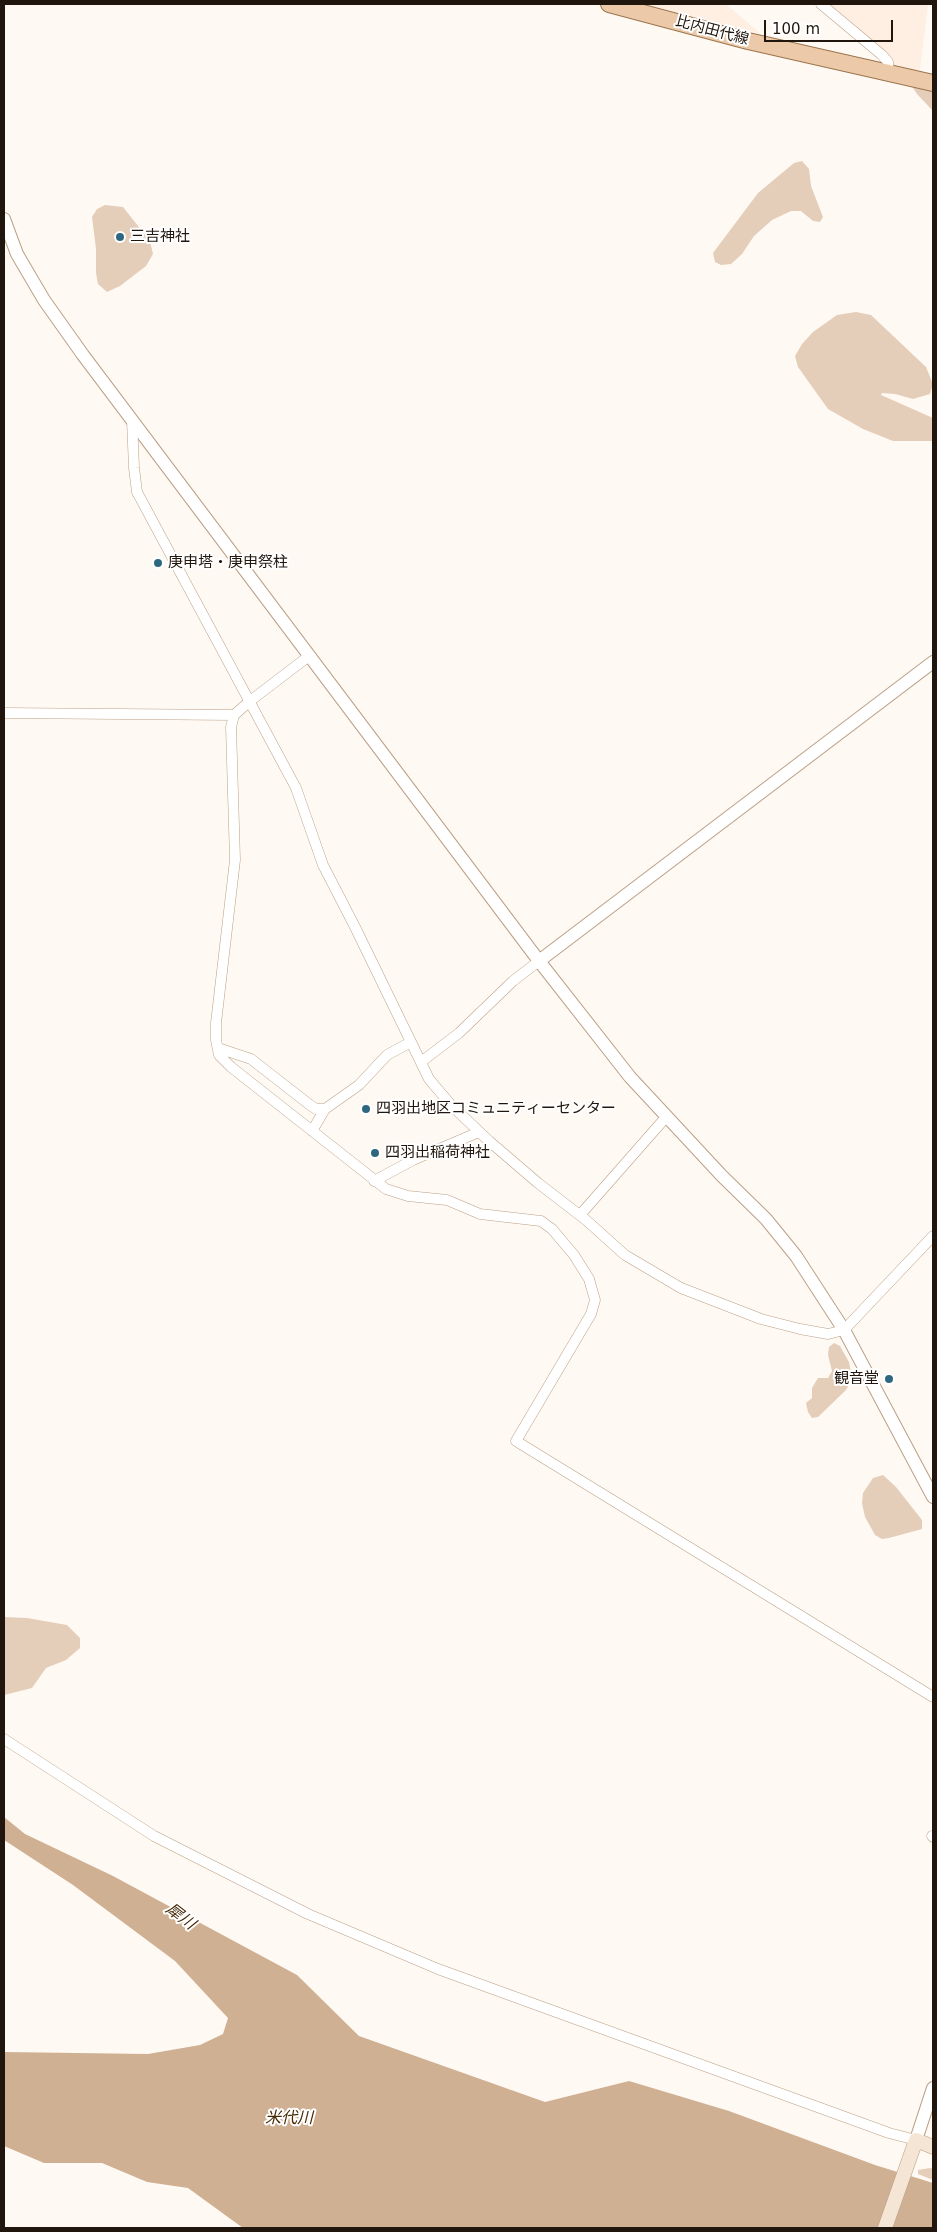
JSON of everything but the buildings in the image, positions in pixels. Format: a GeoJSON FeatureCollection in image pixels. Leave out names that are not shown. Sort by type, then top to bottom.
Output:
{"type":"FeatureCollection","features":[{"type":"Feature","properties":{"kind":"main road","name":"比内田代線"},"geometry":{"type":"LineString","coordinates":[[609,4],[748,41],[933,83]]}},
{"type":"Feature","properties":{"kind":"main road"},"geometry":{"type":"LineString","coordinates":[[884,2228],[916,2140],[933,2147]]}},
{"type":"Feature","properties":{"kind":"street"},"geometry":{"type":"LineString","coordinates":[[821,4],[888,62],[889,73]]}},
{"type":"Feature","properties":{"kind":"street"},"geometry":{"type":"LineString","coordinates":[[4,219],[17,254],[44,300],[539,961],[630,1077],[722,1176],[766,1219],[796,1256],[844,1330],[933,1497]]}},
{"type":"Feature","properties":{"kind":"street"},"geometry":{"type":"LineString","coordinates":[[132,420],[137,492],[296,788],[322,865],[429,1079],[445,1099],[479,1132],[538,1183],[580,1215],[625,1255],[681,1288],[761,1319],[828,1334],[844,1330],[933,1236]]}},
{"type":"Feature","properties":{"kind":"street"},"geometry":{"type":"LineString","coordinates":[[309,656],[250,700],[234,715],[230,727],[235,825],[234,860],[216,1023],[220,1055],[231,1067],[374,1181],[392,1192],[408,1196],[447,1200],[480,1214],[541,1221],[552,1229],[574,1255],[589,1279],[595,1300],[591,1314],[516,1441],[933,1697]]}},
{"type":"Feature","properties":{"kind":"street"},"geometry":{"type":"LineString","coordinates":[[421,1062],[458,1033],[513,982],[539,961],[933,662]]}},
{"type":"Feature","properties":{"kind":"street"},"geometry":{"type":"LineString","coordinates":[[4,713],[234,715]]}},
{"type":"Feature","properties":{"kind":"street"},"geometry":{"type":"LineString","coordinates":[[312,1131],[325,1109],[360,1085],[387,1055],[411,1042]]}},
{"type":"Feature","properties":{"kind":"street"},"geometry":{"type":"LineString","coordinates":[[218,1048],[251,1059],[310,1105],[316,1109],[325,1109]]}},
{"type":"Feature","properties":{"kind":"street"},"geometry":{"type":"LineString","coordinates":[[580,1215],[667,1116]]}},
{"type":"Feature","properties":{"kind":"street"},"geometry":{"type":"LineString","coordinates":[[374,1181],[413,1160],[479,1132]]}},
{"type":"Feature","properties":{"kind":"street"},"geometry":{"type":"LineString","coordinates":[[4,1739],[154,1836],[308,1914],[438,1969],[889,2133],[916,2140],[933,2088]]}},
{"type":"Feature","properties":{"kind":"shaded area"},"geometry":{"type":"Polygon","coordinates":[[[726,4],[761,34],[647,5],[726,4]]]}},
{"type":"Feature","properties":{"kind":"shaded area"},"geometry":{"type":"Polygon","coordinates":[[[814,4],[928,4],[920,70],[913,71],[882,63],[814,4]]]}},
{"type":"Feature","properties":{"kind":"shaded area"},"geometry":{"type":"Polygon","coordinates":[[[911,85],[933,88],[933,111],[917,94],[911,85]]]}},
{"type":"Feature","properties":{"kind":"shaded area"},"geometry":{"type":"Polygon","coordinates":[[[802,161],[809,169],[811,186],[823,217],[820,222],[813,221],[801,211],[791,211],[772,220],[754,236],[742,254],[731,264],[721,265],[715,262],[713,253],[758,193],[794,163],[802,161]]]}},
{"type":"Feature","properties":{"kind":"shaded area"},"geometry":{"type":"Polygon","coordinates":[[[105,205],[123,207],[150,241],[153,254],[146,266],[120,286],[107,292],[98,284],[92,217],[97,209],[105,205]]]}},
{"type":"Feature","properties":{"kind":"shaded area"},"geometry":{"type":"Polygon","coordinates":[[[856,312],[871,315],[926,367],[933,384],[930,394],[913,399],[895,394],[882,393],[881,395],[933,418],[933,441],[893,441],[863,429],[828,409],[798,367],[795,356],[802,344],[813,332],[837,315],[856,312]]]}},
{"type":"Feature","properties":{"kind":"shaded area"},"geometry":{"type":"Polygon","coordinates":[[[834,1343],[840,1346],[849,1362],[852,1379],[846,1390],[818,1417],[812,1418],[806,1403],[812,1398],[812,1388],[818,1378],[828,1378],[832,1371],[828,1355],[829,1347],[834,1343]]]}},
{"type":"Feature","properties":{"kind":"shaded area"},"geometry":{"type":"Polygon","coordinates":[[[883,1475],[896,1487],[922,1520],[922,1529],[882,1539],[875,1535],[865,1517],[862,1503],[863,1493],[873,1478],[883,1475]]]}},
{"type":"Feature","properties":{"kind":"shaded area"},"geometry":{"type":"Polygon","coordinates":[[[4,1617],[27,1618],[67,1625],[80,1638],[80,1648],[66,1660],[46,1668],[32,1688],[4,1695],[4,1617]]]}},
{"type":"Feature","properties":{"kind":"shaded area"},"geometry":{"type":"Polygon","coordinates":[[[933,2169],[933,2180],[918,2174],[918,2170],[933,2169]]]}},
{"type":"Feature","properties":{"kind":"water","name":"米代川"},"geometry":{"type":"Polygon","coordinates":[[[4,1817],[25,1834],[113,1876],[297,1975],[359,2036],[545,2102],[629,2081],[729,2111],[875,2165],[933,2183],[933,2228],[243,2228],[188,2188],[147,2182],[102,2163],[44,2163],[4,2146],[4,2052],[148,2054],[200,2045],[223,2034],[228,2018],[175,1961],[73,1885],[4,1840],[4,1817]]]}},
{"type":"Feature","properties":{"kind":"place","name":"三吉神社"},"geometry":{"type":"Point","coordinates":[120,237]}},
{"type":"Feature","properties":{"kind":"place","name":"庚申塔・庚申祭柱"},"geometry":{"type":"Point","coordinates":[158,563]}},
{"type":"Feature","properties":{"kind":"place","name":"四羽出地区コミュニティーセンター"},"geometry":{"type":"Point","coordinates":[366,1109]}},
{"type":"Feature","properties":{"kind":"place","name":"四羽出稲荷神社"},"geometry":{"type":"Point","coordinates":[375,1153]}},
{"type":"Feature","properties":{"kind":"place","name":"観音堂"},"geometry":{"type":"Point","coordinates":[889,1379]}},
{"type":"Feature","properties":{"kind":"water label","name":"犀川"},"geometry":{"type":"Point","coordinates":[180,1917]}}]}
